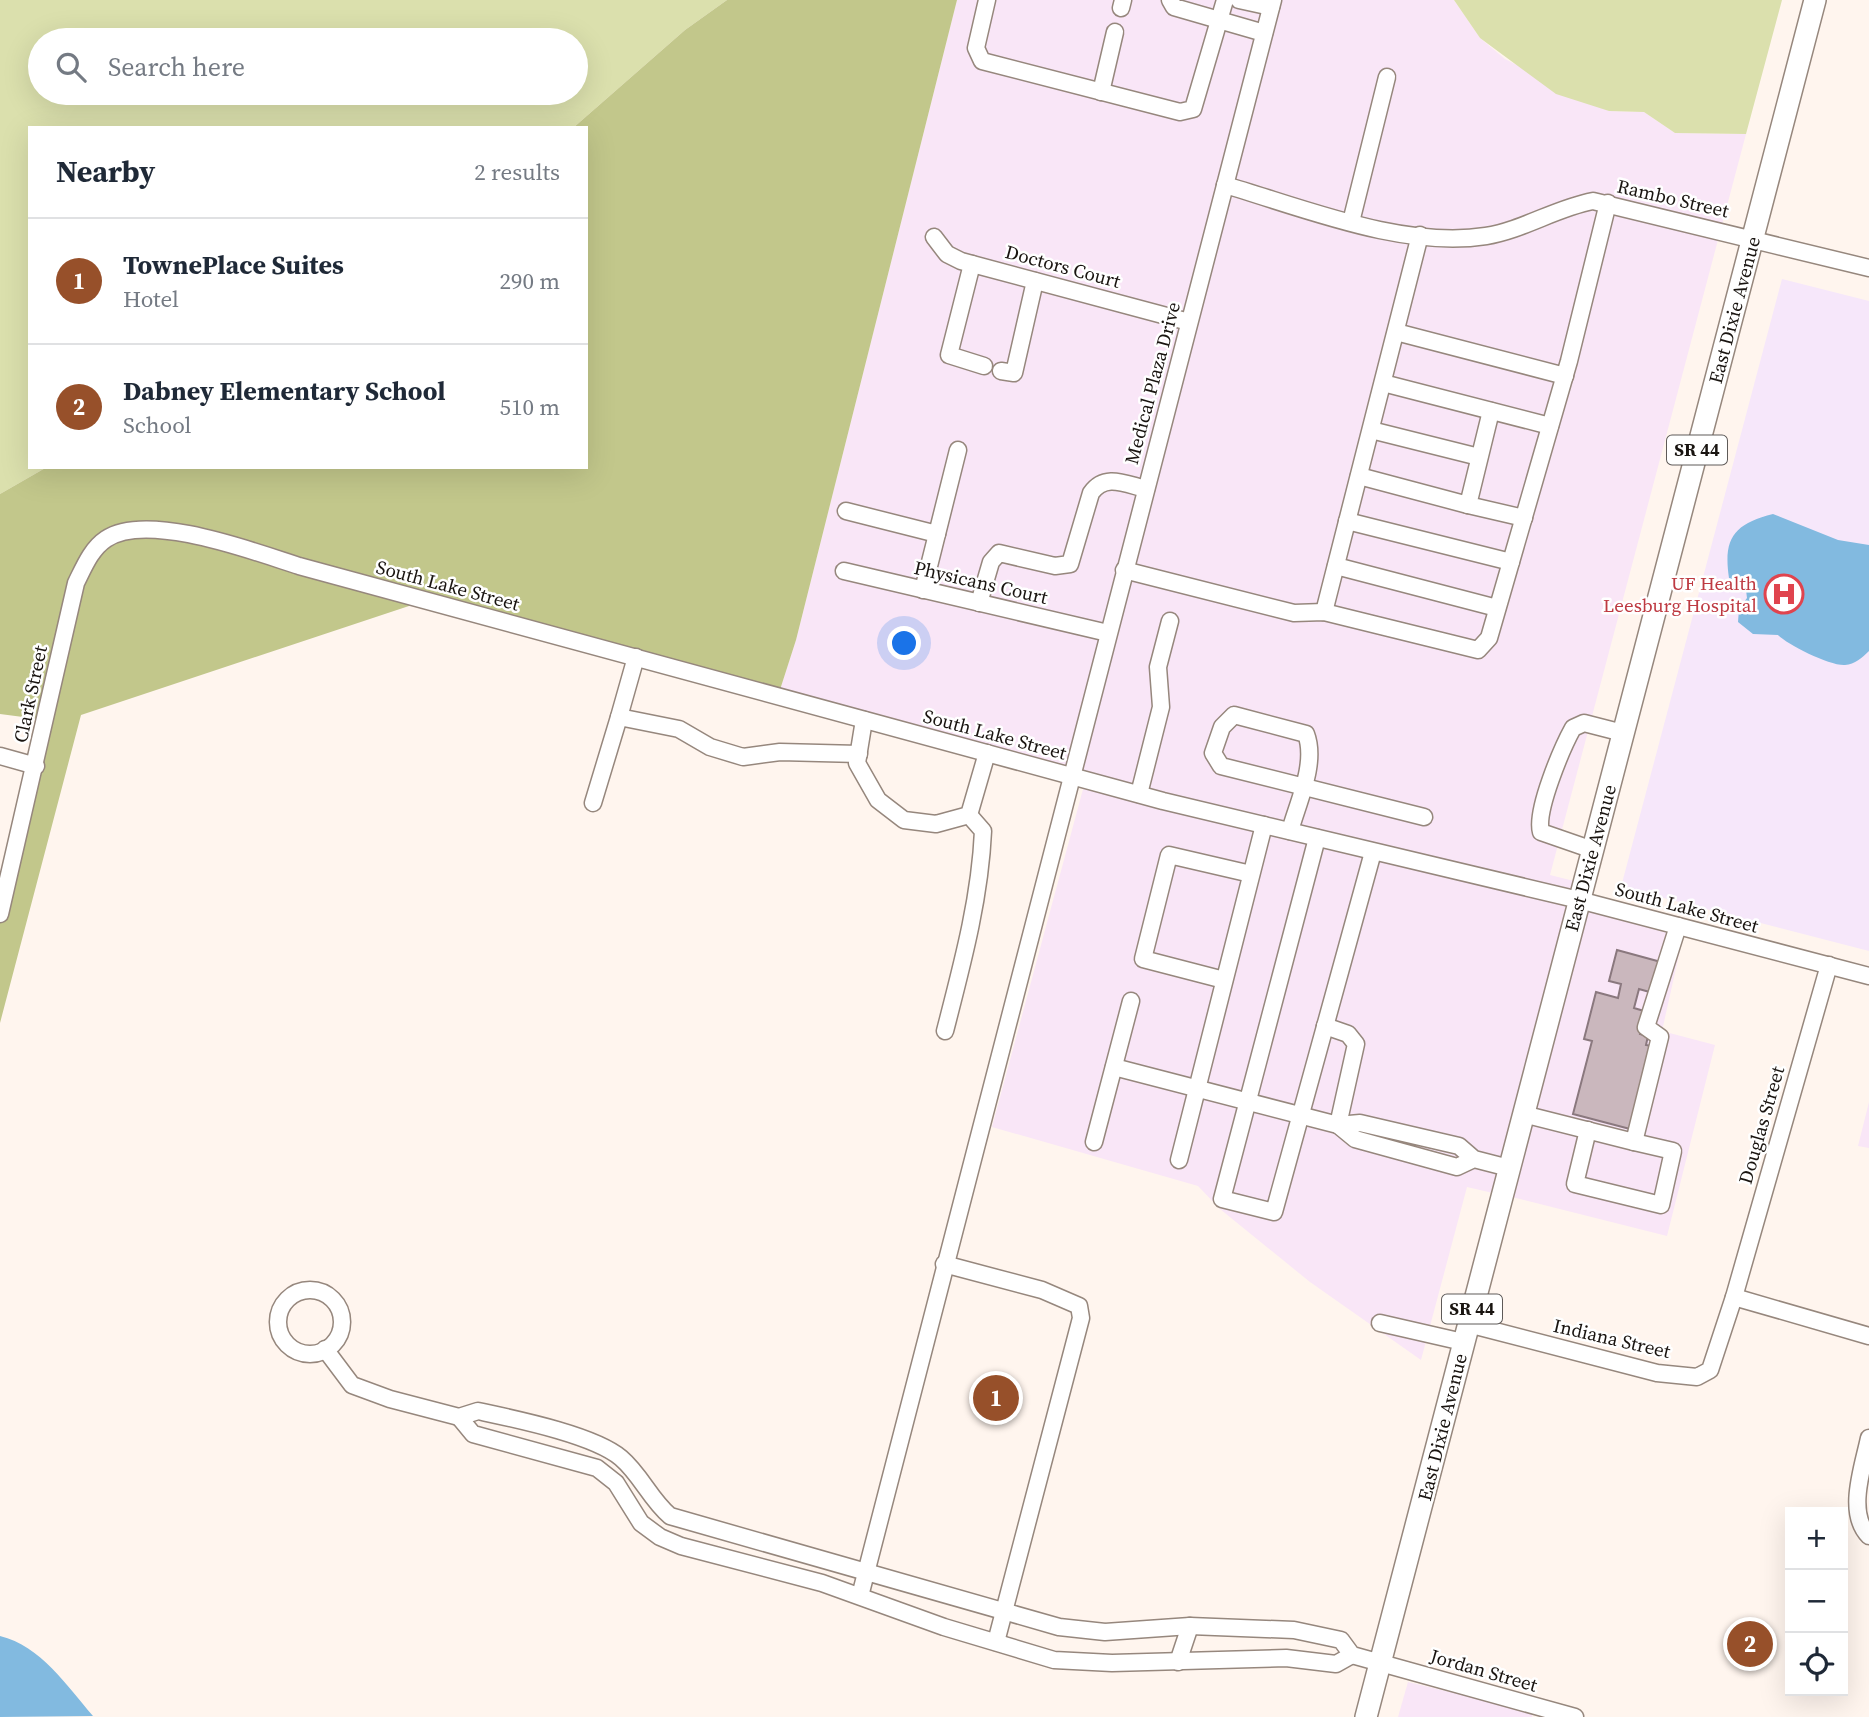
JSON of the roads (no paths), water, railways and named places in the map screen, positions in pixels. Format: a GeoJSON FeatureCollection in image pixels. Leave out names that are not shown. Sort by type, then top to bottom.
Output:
{"type":"FeatureCollection","features":[{"type":"Feature","properties":{"kind":"main road","name":"East Dixie Avenue"},"geometry":{"type":"LineString","coordinates":[[1366,1717],[1815,0]]}},
{"type":"Feature","properties":{"kind":"street"},"geometry":{"type":"LineString","coordinates":[[987,0],[976,48],[982,61],[1180,112],[1193,109],[1225,0]]}},
{"type":"Feature","properties":{"kind":"street"},"geometry":{"type":"LineString","coordinates":[[1170,0],[1174,7],[1264,33]]}},
{"type":"Feature","properties":{"kind":"street"},"geometry":{"type":"LineString","coordinates":[[1238,0],[1272,4]]}},
{"type":"Feature","properties":{"kind":"street","name":"Medical Plaza Drive"},"geometry":{"type":"LineString","coordinates":[[860,1596],[1070,776],[1272,4]]}},
{"type":"Feature","properties":{"kind":"street"},"geometry":{"type":"LineString","coordinates":[[1101,92],[1115,32]]}},
{"type":"Feature","properties":{"kind":"street"},"geometry":{"type":"LineString","coordinates":[[1351,222],[1387,77]]}},
{"type":"Feature","properties":{"kind":"street","name":"Rambo Street"},"geometry":{"type":"LineString","coordinates":[[1225,185],[1351,222],[1449,239],[1489,236],[1517,229],[1578,204],[1608,203],[1869,268]]}},
{"type":"Feature","properties":{"kind":"street"},"geometry":{"type":"LineString","coordinates":[[1124,570],[1294,613],[1324,612],[1478,650],[1489,638],[1524,518],[1565,376],[1608,203]]}},
{"type":"Feature","properties":{"kind":"street"},"geometry":{"type":"LineString","coordinates":[[1324,612],[1420,235]]}},
{"type":"Feature","properties":{"kind":"street","name":"Doctors Court"},"geometry":{"type":"LineString","coordinates":[[934,237],[947,254],[972,264],[1189,322]]}},
{"type":"Feature","properties":{"kind":"street"},"geometry":{"type":"LineString","coordinates":[[972,264],[949,355],[984,366]]}},
{"type":"Feature","properties":{"kind":"street"},"geometry":{"type":"LineString","coordinates":[[1001,371],[1013,373],[1035,281]]}},
{"type":"Feature","properties":{"kind":"street"},"geometry":{"type":"LineString","coordinates":[[1396,332],[1565,376]]}},
{"type":"Feature","properties":{"kind":"street"},"geometry":{"type":"LineString","coordinates":[[1382,383],[1550,426]]}},
{"type":"Feature","properties":{"kind":"street"},"geometry":{"type":"LineString","coordinates":[[1468,505],[1491,411]]}},
{"type":"Feature","properties":{"kind":"street"},"geometry":{"type":"LineString","coordinates":[[1371,430],[1479,457]]}},
{"type":"Feature","properties":{"kind":"street"},"geometry":{"type":"LineString","coordinates":[[923,590],[958,450]]}},
{"type":"Feature","properties":{"kind":"street"},"geometry":{"type":"LineString","coordinates":[[1359,476],[1524,518]]}},
{"type":"Feature","properties":{"kind":"street"},"geometry":{"type":"LineString","coordinates":[[979,603],[991,562],[999,553],[1055,566],[1070,564],[1091,493],[1097,484],[1111,481],[1146,489]]}},
{"type":"Feature","properties":{"kind":"street"},"geometry":{"type":"LineString","coordinates":[[846,511],[937,534]]}},
{"type":"Feature","properties":{"kind":"street"},"geometry":{"type":"LineString","coordinates":[[1347,521],[1511,562]]}},
{"type":"Feature","properties":{"kind":"street","name":"South Lake Street"},"geometry":{"type":"LineString","coordinates":[[112,535],[146,530],[211,539],[1070,776],[1579,900],[1869,975]]}},
{"type":"Feature","properties":{"kind":"street","name":"Clark Street"},"geometry":{"type":"LineString","coordinates":[[0,914],[76,583],[90,556],[112,535]]}},
{"type":"Feature","properties":{"kind":"street"},"geometry":{"type":"LineString","coordinates":[[1336,566],[1497,608]]}},
{"type":"Feature","properties":{"kind":"street","name":"Physicans Court"},"geometry":{"type":"LineString","coordinates":[[844,571],[1108,633]]}},
{"type":"Feature","properties":{"kind":"street"},"geometry":{"type":"LineString","coordinates":[[1139,794],[1161,707],[1158,667],[1170,621]]}},
{"type":"Feature","properties":{"kind":"street"},"geometry":{"type":"LineString","coordinates":[[593,803],[636,657]]}},
{"type":"Feature","properties":{"kind":"street"},"geometry":{"type":"LineString","coordinates":[[1290,831],[1302,788],[1312,749],[1306,734],[1234,715],[1222,727],[1213,753],[1221,766],[1302,788],[1424,817]]}},
{"type":"Feature","properties":{"kind":"street"},"geometry":{"type":"LineString","coordinates":[[619,717],[679,729],[710,747],[743,757],[780,751],[859,754]]}},
{"type":"Feature","properties":{"kind":"street"},"geometry":{"type":"LineString","coordinates":[[864,720],[858,763],[878,800],[904,820],[936,824],[969,815]]}},
{"type":"Feature","properties":{"kind":"street"},"geometry":{"type":"LineString","coordinates":[[1592,850],[1541,832],[1539,824],[1543,806],[1573,728],[1584,723],[1623,733]]}},
{"type":"Feature","properties":{"kind":"street"},"geometry":{"type":"LineString","coordinates":[[969,815],[987,754]]}},
{"type":"Feature","properties":{"kind":"street"},"geometry":{"type":"LineString","coordinates":[[0,756],[36,766]]}},
{"type":"Feature","properties":{"kind":"street"},"geometry":{"type":"LineString","coordinates":[[946,1031],[969,935],[982,863],[983,831],[969,815]]}},
{"type":"Feature","properties":{"kind":"street"},"geometry":{"type":"LineString","coordinates":[[1179,1160],[1264,825]]}},
{"type":"Feature","properties":{"kind":"street"},"geometry":{"type":"LineString","coordinates":[[1317,838],[1222,1199],[1274,1212],[1374,852]]}},
{"type":"Feature","properties":{"kind":"street"},"geometry":{"type":"LineString","coordinates":[[1224,980],[1143,959],[1169,855],[1251,874]]}},
{"type":"Feature","properties":{"kind":"street"},"geometry":{"type":"LineString","coordinates":[[1633,1142],[1660,1037],[1646,1027],[1678,926]]}},
{"type":"Feature","properties":{"kind":"street","name":"Douglas Street"},"geometry":{"type":"LineString","coordinates":[[1734,1297],[1829,965]]}},
{"type":"Feature","properties":{"kind":"street"},"geometry":{"type":"LineString","coordinates":[[1094,1142],[1131,1001]]}},
{"type":"Feature","properties":{"kind":"street"},"geometry":{"type":"LineString","coordinates":[[1325,1026],[1348,1034],[1356,1044],[1338,1125]]}},
{"type":"Feature","properties":{"kind":"street"},"geometry":{"type":"LineString","coordinates":[[1114,1067],[1338,1125],[1360,1124],[1459,1146],[1474,1159],[1509,1168]]}},
{"type":"Feature","properties":{"kind":"street"},"geometry":{"type":"LineString","coordinates":[[1523,1114],[1588,1130],[1633,1142],[1673,1151],[1661,1205],[1575,1184],[1588,1130]]}},
{"type":"Feature","properties":{"kind":"street"},"geometry":{"type":"LineString","coordinates":[[1338,1125],[1354,1139],[1457,1167],[1474,1159]]}},
{"type":"Feature","properties":{"kind":"street"},"geometry":{"type":"LineString","coordinates":[[1384,1147],[1389,1130]]}},
{"type":"Feature","properties":{"kind":"street"},"geometry":{"type":"LineString","coordinates":[[944,1264],[1042,1290],[1079,1306],[1081,1318],[996,1642]]}},
{"type":"Feature","properties":{"kind":"street"},"geometry":{"type":"LineString","coordinates":[[317,1290],[327,1295],[340,1312],[340,1334],[325,1349],[305,1353],[288,1344],[282,1336],[279,1316],[282,1306],[296,1293],[317,1290]]}},
{"type":"Feature","properties":{"kind":"street"},"geometry":{"type":"LineString","coordinates":[[1734,1297],[1869,1336]]}},
{"type":"Feature","properties":{"kind":"street","name":"Indiana Street"},"geometry":{"type":"LineString","coordinates":[[1380,1323],[1466,1333],[1657,1373],[1697,1377],[1710,1370],[1734,1297]]}},
{"type":"Feature","properties":{"kind":"street"},"geometry":{"type":"LineString","coordinates":[[325,1349],[352,1385],[390,1399],[459,1416],[478,1410],[604,1446],[623,1460],[656,1504],[670,1516],[1059,1627],[1105,1632],[1190,1626],[1294,1630],[1341,1640],[1352,1655],[1336,1664],[1286,1658],[1112,1663],[1054,1660],[860,1596],[660,1537],[641,1523],[616,1483],[597,1468],[473,1434],[459,1416]]}},
{"type":"Feature","properties":{"kind":"street"},"geometry":{"type":"LineString","coordinates":[[561,1457],[566,1434]]}},
{"type":"Feature","properties":{"kind":"street"},"geometry":{"type":"LineString","coordinates":[[1869,1438],[1857,1504],[1860,1527],[1869,1536]]}},
{"type":"Feature","properties":{"kind":"street"},"geometry":{"type":"LineString","coordinates":[[709,1553],[716,1529]]}},
{"type":"Feature","properties":{"kind":"street"},"geometry":{"type":"LineString","coordinates":[[1178,1662],[1190,1626]]}},
{"type":"Feature","properties":{"kind":"street","name":"Jordan Street"},"geometry":{"type":"LineString","coordinates":[[1352,1655],[1533,1712],[1575,1717]]}},
{"type":"Feature","properties":{"kind":"water"},"geometry":{"type":"Polygon","coordinates":[[[1773,514],[1838,540],[1869,545],[1869,651],[1855,662],[1845,665],[1820,659],[1778,635],[1753,634],[1738,622],[1739,609],[1747,598],[1745,582],[1729,578],[1730,543],[1740,528],[1773,514]]]}},
{"type":"Feature","properties":{"kind":"water"},"geometry":{"type":"Polygon","coordinates":[[[0,1636],[15,1641],[41,1658],[93,1716],[0,1717],[0,1636]]]}},
{"type":"Feature","properties":{"kind":"place","name":"UF Health Leesburg Hospital"},"geometry":{"type":"Point","coordinates":[1784,594]}},
{"type":"Feature","properties":{"kind":"place","name":"TownePlace Suites"},"geometry":{"type":"Point","coordinates":[996,1398]}},
{"type":"Feature","properties":{"kind":"place","name":"Dabney Elementary School"},"geometry":{"type":"Point","coordinates":[1750,1644]}}]}
